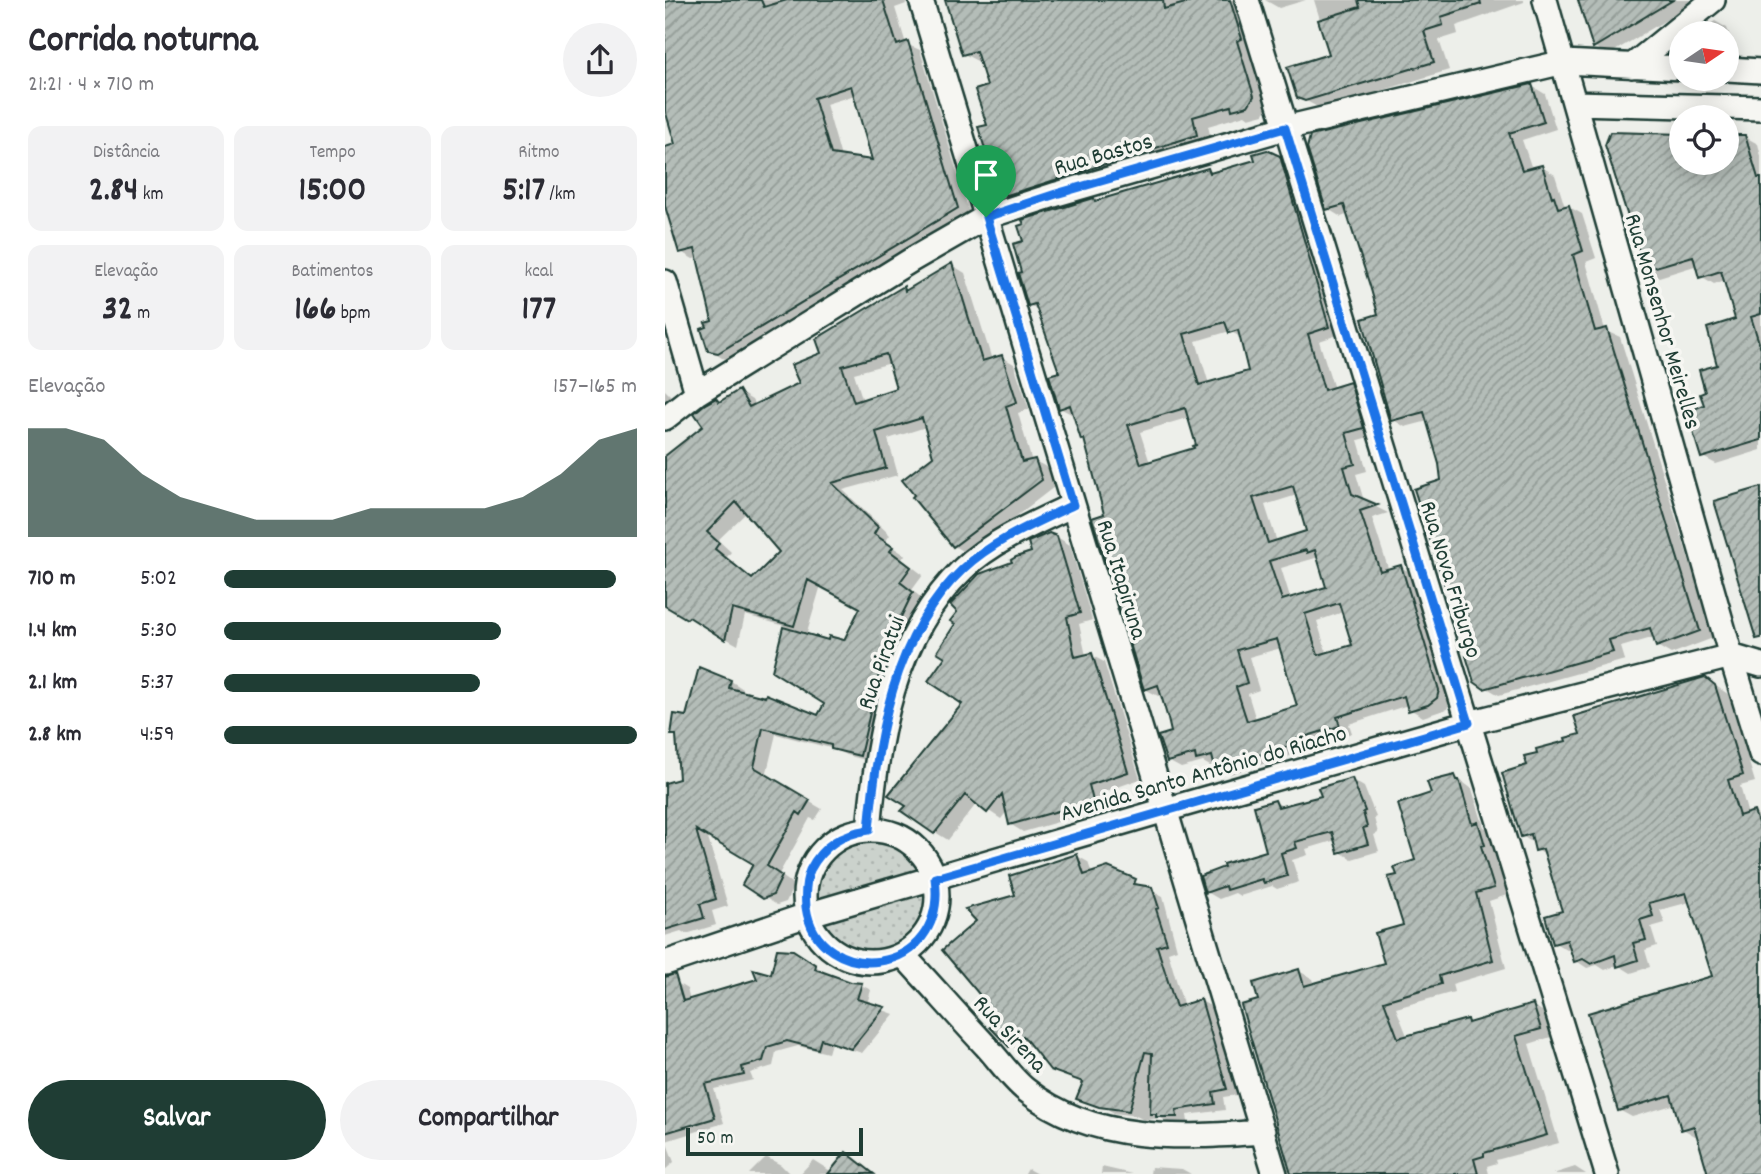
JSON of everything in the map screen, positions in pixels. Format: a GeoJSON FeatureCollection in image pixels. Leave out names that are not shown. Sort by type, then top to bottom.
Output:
{"type":"FeatureCollection","features":[{"type":"Feature","properties":{"kind":"street","name":"Rua Itapiruna"},"geometry":{"type":"LineString","coordinates":[[921,0],[1275,1174]]}},
{"type":"Feature","properties":{"kind":"street","name":"Rua Nova Friburgo"},"geometry":{"type":"LineString","coordinates":[[1247,0],[1607,1174]]}},
{"type":"Feature","properties":{"kind":"street","name":"Rua Monsenhor Meirelles"},"geometry":{"type":"LineString","coordinates":[[1545,0],[1761,754]]}},
{"type":"Feature","properties":{"kind":"street"},"geometry":{"type":"LineString","coordinates":[[1632,66],[1713,0]]}},
{"type":"Feature","properties":{"kind":"street","name":"Rua Bastos"},"geometry":{"type":"LineString","coordinates":[[665,418],[697,393],[986,217],[1285,128],[1564,62],[1669,67]]}},
{"type":"Feature","properties":{"kind":"street"},"geometry":{"type":"LineString","coordinates":[[1739,70],[1761,71]]}},
{"type":"Feature","properties":{"kind":"street"},"geometry":{"type":"LineString","coordinates":[[1575,103],[1761,108]]}},
{"type":"Feature","properties":{"kind":"street"},"geometry":{"type":"LineString","coordinates":[[665,282],[697,393]]}},
{"type":"Feature","properties":{"kind":"street","name":"Rua Piratui"},"geometry":{"type":"LineString","coordinates":[[869,830],[875,768],[885,717],[908,649],[928,609],[964,568],[1016,532],[1073,505]]}},
{"type":"Feature","properties":{"kind":"street"},"geometry":{"type":"LineString","coordinates":[[1731,656],[1761,665]]}},
{"type":"Feature","properties":{"kind":"street","name":"Avenida Santo Antônio do Riacho"},"geometry":{"type":"LineString","coordinates":[[665,963],[807,915],[1165,810],[1469,723],[1731,656]]}},
{"type":"Feature","properties":{"kind":"street"},"geometry":{"type":"LineString","coordinates":[[869,830],[891,832],[911,842],[926,858],[935,878],[938,896],[929,930],[918,944],[903,955],[885,962],[846,958],[829,947],[815,933],[807,915],[805,895],[808,875],[817,857],[832,843],[849,833],[869,830]]}},
{"type":"Feature","properties":{"kind":"street","name":"Rua Sirena"},"geometry":{"type":"LineString","coordinates":[[903,955],[1024,1089],[1052,1108],[1085,1123],[1128,1132],[1187,1137],[1263,1132]]}},
{"type":"Feature","properties":{"kind":"shaded area"},"geometry":{"type":"Polygon","coordinates":[[[872,834],[896,839],[916,852],[929,872],[934,896],[929,920],[916,940],[896,953],[872,958],[848,953],[828,940],[815,920],[810,896],[815,872],[828,852],[848,839],[872,834]]]}},
{"type":"Feature","properties":{"kind":"building"},"geometry":{"type":"Polygon","coordinates":[[[761,0],[764,7],[787,0],[883,0],[897,45],[908,41],[958,208],[718,353],[708,351],[701,329],[707,327],[705,323],[712,321],[695,249],[679,253],[665,206],[665,147],[675,144],[665,110],[665,2],[761,0]],[[851,86],[814,98],[831,154],[872,160],[851,86]]]}},
{"type":"Feature","properties":{"kind":"building"},"geometry":{"type":"Polygon","coordinates":[[[945,0],[1163,0],[1164,9],[1196,0],[1230,0],[1242,39],[1237,41],[1254,96],[1248,106],[1232,110],[1231,106],[1193,117],[1197,135],[1007,195],[998,193],[993,191],[988,175],[993,174],[978,127],[987,125],[975,90],[987,86],[976,51],[962,55],[945,0]]]}},
{"type":"Feature","properties":{"kind":"building"},"geometry":{"type":"Polygon","coordinates":[[[1358,0],[1480,0],[1481,4],[1441,17],[1443,25],[1424,31],[1434,62],[1305,101],[1297,98],[1287,67],[1329,54],[1318,20],[1360,7],[1358,0]]]}},
{"type":"Feature","properties":{"kind":"building"},"geometry":{"type":"Polygon","coordinates":[[[1578,0],[1673,0],[1593,48],[1578,0]]]}},
{"type":"Feature","properties":{"kind":"building"},"geometry":{"type":"Polygon","coordinates":[[[1532,84],[1544,122],[1509,133],[1522,170],[1542,165],[1558,208],[1569,205],[1583,251],[1573,255],[1595,331],[1607,328],[1700,631],[1656,647],[1650,628],[1609,640],[1613,652],[1484,689],[1474,682],[1466,656],[1477,653],[1457,585],[1446,589],[1414,489],[1441,480],[1424,412],[1391,421],[1362,319],[1378,314],[1370,286],[1344,205],[1326,210],[1307,148],[1310,136],[1532,84]]]}},
{"type":"Feature","properties":{"kind":"building"},"geometry":{"type":"Polygon","coordinates":[[[1610,132],[1669,134],[1669,175],[1739,175],[1739,135],[1745,135],[1758,178],[1761,178],[1761,314],[1751,317],[1761,349],[1761,440],[1701,458],[1687,412],[1704,405],[1700,394],[1705,392],[1699,370],[1717,365],[1707,328],[1735,319],[1721,271],[1699,278],[1693,256],[1645,270],[1605,145],[1610,132]]]}},
{"type":"Feature","properties":{"kind":"building"},"geometry":{"type":"Polygon","coordinates":[[[1267,150],[1280,156],[1329,327],[1308,334],[1324,390],[1350,382],[1364,428],[1346,433],[1355,464],[1344,467],[1352,494],[1378,505],[1360,511],[1380,571],[1401,565],[1439,690],[1437,698],[1428,705],[1408,711],[1404,696],[1337,717],[1340,726],[1287,742],[1289,746],[1215,768],[1212,756],[1196,760],[1195,754],[1167,762],[1158,736],[1171,732],[1158,685],[1144,690],[1092,518],[1104,514],[1084,439],[1081,440],[1070,405],[1059,409],[1049,375],[1059,372],[1035,304],[1028,306],[1013,244],[1023,241],[1018,226],[1024,224],[1022,220],[1208,168],[1210,173],[1255,160],[1253,154],[1267,150]],[[1225,322],[1184,334],[1199,385],[1248,371],[1238,330],[1229,333],[1225,322]],[[1185,408],[1128,425],[1141,464],[1194,448],[1196,445],[1185,408]],[[1293,486],[1253,498],[1268,543],[1306,531],[1293,486]],[[1315,550],[1269,561],[1282,600],[1326,587],[1315,550]],[[1339,603],[1305,614],[1318,655],[1352,645],[1339,603]],[[1277,639],[1237,650],[1247,683],[1236,687],[1247,721],[1297,706],[1277,639]]]}},
{"type":"Feature","properties":{"kind":"building"},"geometry":{"type":"Polygon","coordinates":[[[952,263],[982,361],[1002,355],[1017,402],[1006,406],[1022,462],[1035,459],[1042,480],[953,547],[912,497],[914,495],[902,480],[933,456],[922,418],[876,432],[886,468],[832,483],[878,527],[874,534],[893,547],[890,551],[911,567],[900,582],[913,592],[884,652],[860,756],[831,749],[831,745],[763,728],[754,767],[810,800],[801,815],[797,812],[767,866],[782,876],[773,895],[763,899],[742,885],[753,864],[696,830],[716,899],[700,904],[704,918],[665,930],[665,783],[679,779],[676,735],[671,735],[674,714],[686,716],[699,667],[731,680],[729,688],[765,697],[766,694],[818,715],[824,704],[772,671],[783,627],[828,640],[829,636],[844,640],[860,608],[808,580],[794,626],[732,609],[725,640],[689,617],[687,619],[665,606],[665,456],[703,426],[694,413],[705,404],[716,398],[719,402],[739,390],[749,407],[799,383],[791,365],[821,353],[816,339],[904,286],[905,291],[952,263]],[[886,354],[842,366],[854,402],[896,388],[886,354]],[[736,502],[707,532],[719,543],[715,549],[752,579],[779,552],[736,502]]]}},
{"type":"Feature","properties":{"kind":"building"},"geometry":{"type":"Polygon","coordinates":[[[1761,487],[1761,638],[1756,639],[1714,501],[1761,487]]]}},
{"type":"Feature","properties":{"kind":"building"},"geometry":{"type":"Polygon","coordinates":[[[1049,533],[1057,536],[1080,613],[1067,617],[1075,657],[1092,653],[1128,772],[1089,785],[1093,801],[1009,825],[1002,794],[987,813],[965,795],[934,834],[901,811],[906,806],[888,795],[962,704],[928,681],[945,657],[937,652],[955,624],[950,621],[957,612],[950,605],[979,574],[1031,552],[1028,542],[1049,533]]]}},
{"type":"Feature","properties":{"kind":"building"},"geometry":{"type":"Polygon","coordinates":[[[1705,677],[1715,685],[1743,775],[1728,780],[1739,816],[1754,811],[1761,832],[1761,1174],[1708,1174],[1694,1126],[1681,1130],[1671,1095],[1618,1111],[1588,1013],[1712,976],[1686,893],[1649,903],[1653,916],[1640,920],[1646,940],[1633,943],[1638,960],[1617,967],[1615,955],[1591,964],[1583,959],[1574,962],[1567,940],[1553,944],[1545,916],[1562,911],[1543,849],[1535,851],[1531,834],[1521,837],[1502,773],[1527,765],[1524,756],[1537,753],[1536,749],[1566,741],[1565,738],[1580,734],[1574,716],[1705,677]]]}},
{"type":"Feature","properties":{"kind":"building"},"geometry":{"type":"Polygon","coordinates":[[[1455,775],[1459,780],[1472,824],[1478,822],[1485,845],[1481,846],[1494,888],[1476,893],[1493,960],[1439,976],[1441,984],[1384,1001],[1398,1038],[1467,1019],[1468,1023],[1533,1004],[1541,1029],[1516,1036],[1547,1135],[1484,1153],[1484,1156],[1474,1159],[1478,1174],[1291,1174],[1241,1005],[1258,1000],[1253,983],[1299,969],[1304,986],[1384,963],[1375,933],[1403,925],[1388,877],[1397,875],[1394,867],[1415,860],[1398,804],[1431,793],[1427,782],[1455,775]]]}},
{"type":"Feature","properties":{"kind":"building"},"geometry":{"type":"Polygon","coordinates":[[[1352,778],[1365,811],[1363,812],[1367,827],[1363,828],[1368,844],[1338,853],[1332,832],[1295,842],[1297,848],[1281,853],[1287,876],[1264,883],[1262,879],[1226,890],[1225,886],[1205,893],[1200,876],[1224,867],[1223,864],[1266,851],[1254,806],[1275,800],[1278,807],[1321,796],[1318,788],[1352,778]]]}},
{"type":"Feature","properties":{"kind":"building"},"geometry":{"type":"Polygon","coordinates":[[[1077,854],[1084,875],[1108,867],[1136,879],[1134,884],[1152,887],[1167,943],[1157,946],[1176,1007],[1201,999],[1227,1089],[1213,1092],[1215,1104],[1176,1110],[1177,1117],[1156,1117],[1156,1114],[1150,1114],[1152,1053],[1145,1052],[1129,1111],[1099,1107],[1076,1099],[1083,1082],[1050,1070],[1023,1036],[1009,1047],[990,1027],[1000,1019],[942,950],[976,921],[965,909],[1015,895],[1009,876],[1077,854]]]}},
{"type":"Feature","properties":{"kind":"building"},"geometry":{"type":"Polygon","coordinates":[[[777,949],[793,950],[816,965],[815,969],[851,982],[862,983],[857,999],[885,1007],[851,1049],[821,1039],[818,1049],[787,1041],[767,1047],[763,1061],[742,1067],[744,1075],[705,1084],[715,1118],[665,1133],[665,977],[675,974],[683,1001],[757,979],[753,969],[771,974],[777,949]]]}},
{"type":"Feature","properties":{"kind":"building"},"geometry":{"type":"Polygon","coordinates":[[[846,1152],[874,1174],[828,1174],[846,1152]]]}},
{"type":"Feature","properties":{"kind":"route"},"geometry":{"type":"LineString","coordinates":[[1285,128],[1469,723],[935,878],[938,896],[935,914],[929,930],[918,944],[903,955],[885,962],[865,962],[846,958],[829,947],[815,933],[807,915],[805,895],[808,875],[817,857],[832,843],[849,833],[869,830],[875,768],[885,717],[908,649],[928,609],[964,568],[1016,532],[1073,505],[986,217],[1285,128]]}}]}
